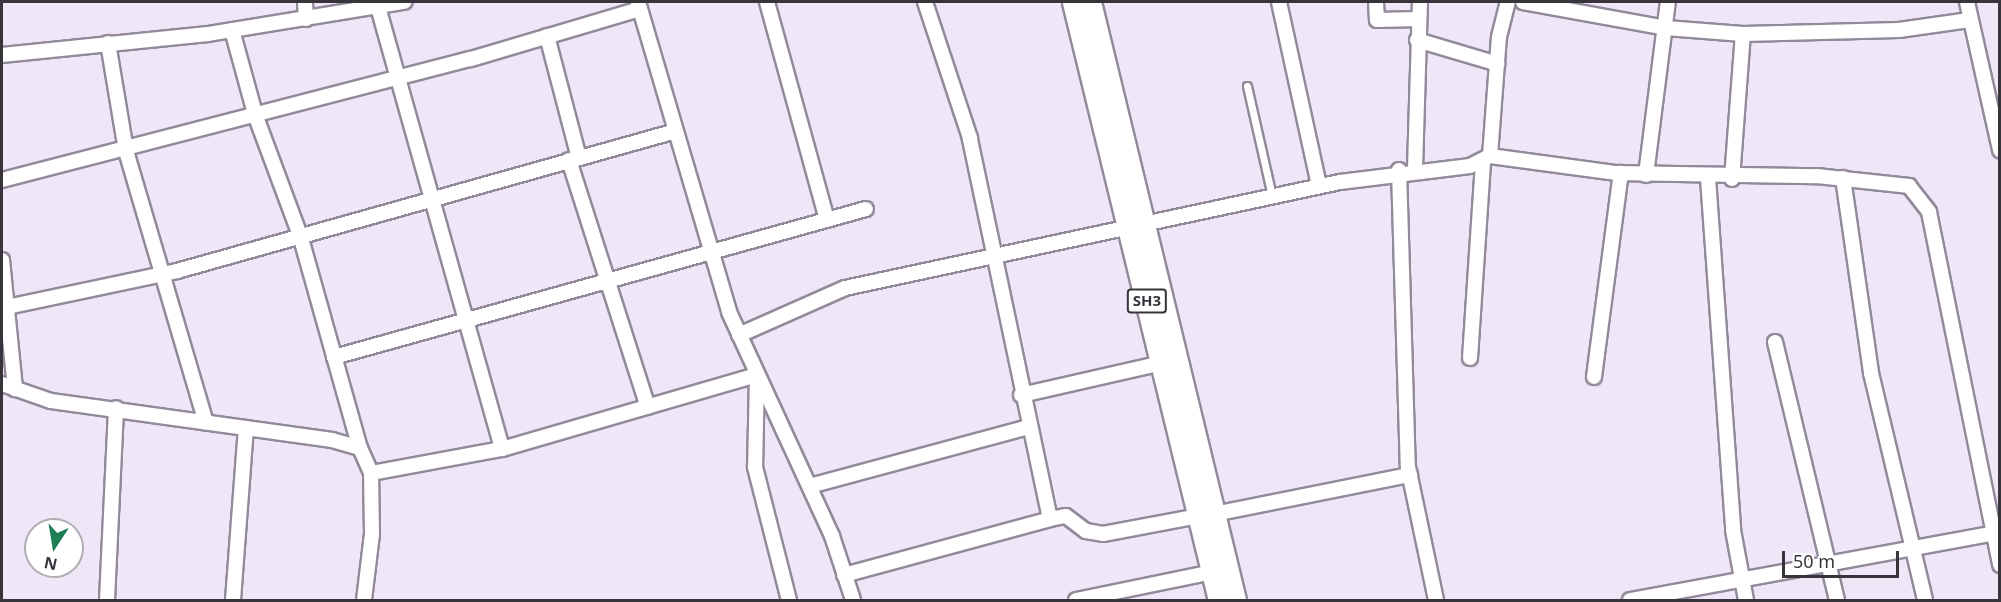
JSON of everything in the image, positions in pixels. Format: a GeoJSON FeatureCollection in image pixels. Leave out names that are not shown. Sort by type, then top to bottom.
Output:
{"type":"FeatureCollection","features":[{"type":"Feature","properties":{"kind":"main road","name":"SH3"},"geometry":{"type":"LineString","coordinates":[[1073,2],[1136,224],[1207,515],[1212,572],[1219,600]]}},
{"type":"Feature","properties":{"kind":"main road","name":"SH3"},"geometry":{"type":"LineString","coordinates":[[1090,2],[1162,363],[1235,600]]}},
{"type":"Feature","properties":{"kind":"street"},"geometry":{"type":"LineString","coordinates":[[305,2],[306,19]]}},
{"type":"Feature","properties":{"kind":"street"},"geometry":{"type":"LineString","coordinates":[[2,56],[232,30],[399,2]]}},
{"type":"Feature","properties":{"kind":"street"},"geometry":{"type":"LineString","coordinates":[[767,2],[827,220]]}},
{"type":"Feature","properties":{"kind":"street"},"geometry":{"type":"LineString","coordinates":[[925,2],[970,138],[1021,395],[1050,519]]}},
{"type":"Feature","properties":{"kind":"street"},"geometry":{"type":"LineString","coordinates":[[1279,2],[1319,186]]}},
{"type":"Feature","properties":{"kind":"street"},"geometry":{"type":"LineString","coordinates":[[1376,2],[1377,20],[1419,18]]}},
{"type":"Feature","properties":{"kind":"street"},"geometry":{"type":"LineString","coordinates":[[1415,169],[1420,2]]}},
{"type":"Feature","properties":{"kind":"street"},"geometry":{"type":"LineString","coordinates":[[1470,358],[1486,158],[1508,2]]}},
{"type":"Feature","properties":{"kind":"street"},"geometry":{"type":"LineString","coordinates":[[1523,2],[1666,28],[1743,34],[1899,30],[1969,20]]}},
{"type":"Feature","properties":{"kind":"street"},"geometry":{"type":"LineString","coordinates":[[1647,175],[1668,2]]}},
{"type":"Feature","properties":{"kind":"street"},"geometry":{"type":"LineString","coordinates":[[1967,2],[1969,20],[2000,150]]}},
{"type":"Feature","properties":{"kind":"street"},"geometry":{"type":"LineString","coordinates":[[2,180],[126,151],[399,78],[547,36],[639,5],[711,252],[739,335],[810,486],[853,600]]}},
{"type":"Feature","properties":{"kind":"street"},"geometry":{"type":"LineString","coordinates":[[378,7],[501,449]]}},
{"type":"Feature","properties":{"kind":"street"},"geometry":{"type":"LineString","coordinates":[[232,30],[256,117],[300,235],[360,448],[371,473],[372,534],[364,600]]}},
{"type":"Feature","properties":{"kind":"street"},"geometry":{"type":"LineString","coordinates":[[1732,179],[1743,34]]}},
{"type":"Feature","properties":{"kind":"street"},"geometry":{"type":"LineString","coordinates":[[547,36],[574,159],[607,281],[648,407]]}},
{"type":"Feature","properties":{"kind":"street"},"geometry":{"type":"LineString","coordinates":[[1418,40],[1498,64]]}},
{"type":"Feature","properties":{"kind":"street"},"geometry":{"type":"LineString","coordinates":[[108,43],[126,151],[160,274],[206,422]]}},
{"type":"Feature","properties":{"kind":"street"},"geometry":{"type":"LineString","coordinates":[[4,308],[160,274],[676,131]]}},
{"type":"Feature","properties":{"kind":"street"},"geometry":{"type":"LineString","coordinates":[[739,335],[845,288],[992,254],[1319,186],[1400,170],[1470,166],[1486,158],[1647,175],[1732,179],[1844,178],[1909,186],[1929,212],[1996,533],[2000,565]]}},
{"type":"Feature","properties":{"kind":"street"},"geometry":{"type":"LineString","coordinates":[[1400,170],[1410,475],[1436,600]]}},
{"type":"Feature","properties":{"kind":"street"},"geometry":{"type":"LineString","coordinates":[[1594,377],[1621,173]]}},
{"type":"Feature","properties":{"kind":"street"},"geometry":{"type":"LineString","coordinates":[[1708,178],[1740,579],[1746,600]]}},
{"type":"Feature","properties":{"kind":"street"},"geometry":{"type":"LineString","coordinates":[[1844,178],[1871,373],[1925,600]]}},
{"type":"Feature","properties":{"kind":"street"},"geometry":{"type":"LineString","coordinates":[[334,357],[866,209]]}},
{"type":"Feature","properties":{"kind":"street"},"geometry":{"type":"LineString","coordinates":[[2,260],[4,308],[15,389]]}},
{"type":"Feature","properties":{"kind":"street"},"geometry":{"type":"LineString","coordinates":[[1775,342],[1837,600]]}},
{"type":"Feature","properties":{"kind":"street"},"geometry":{"type":"LineString","coordinates":[[1021,395],[1162,363]]}},
{"type":"Feature","properties":{"kind":"street"},"geometry":{"type":"LineString","coordinates":[[371,473],[501,449],[757,375]]}},
{"type":"Feature","properties":{"kind":"street"},"geometry":{"type":"LineString","coordinates":[[757,375],[755,467],[787,600]]}},
{"type":"Feature","properties":{"kind":"street"},"geometry":{"type":"LineString","coordinates":[[2,384],[51,401],[116,408],[360,448]]}},
{"type":"Feature","properties":{"kind":"street"},"geometry":{"type":"LineString","coordinates":[[107,600],[116,408]]}},
{"type":"Feature","properties":{"kind":"street"},"geometry":{"type":"LineString","coordinates":[[810,486],[1029,427]]}},
{"type":"Feature","properties":{"kind":"street"},"geometry":{"type":"LineString","coordinates":[[233,600],[246,428]]}},
{"type":"Feature","properties":{"kind":"street"},"geometry":{"type":"LineString","coordinates":[[844,574],[1066,516],[1086,531],[1103,534],[1410,475]]}},
{"type":"Feature","properties":{"kind":"street"},"geometry":{"type":"LineString","coordinates":[[1633,600],[1996,533]]}},
{"type":"Feature","properties":{"kind":"street"},"geometry":{"type":"LineString","coordinates":[[1076,600],[1212,572]]}},
{"type":"Feature","properties":{"kind":"lane"},"geometry":{"type":"LineString","coordinates":[[1247,86],[1272,196]]}}]}
